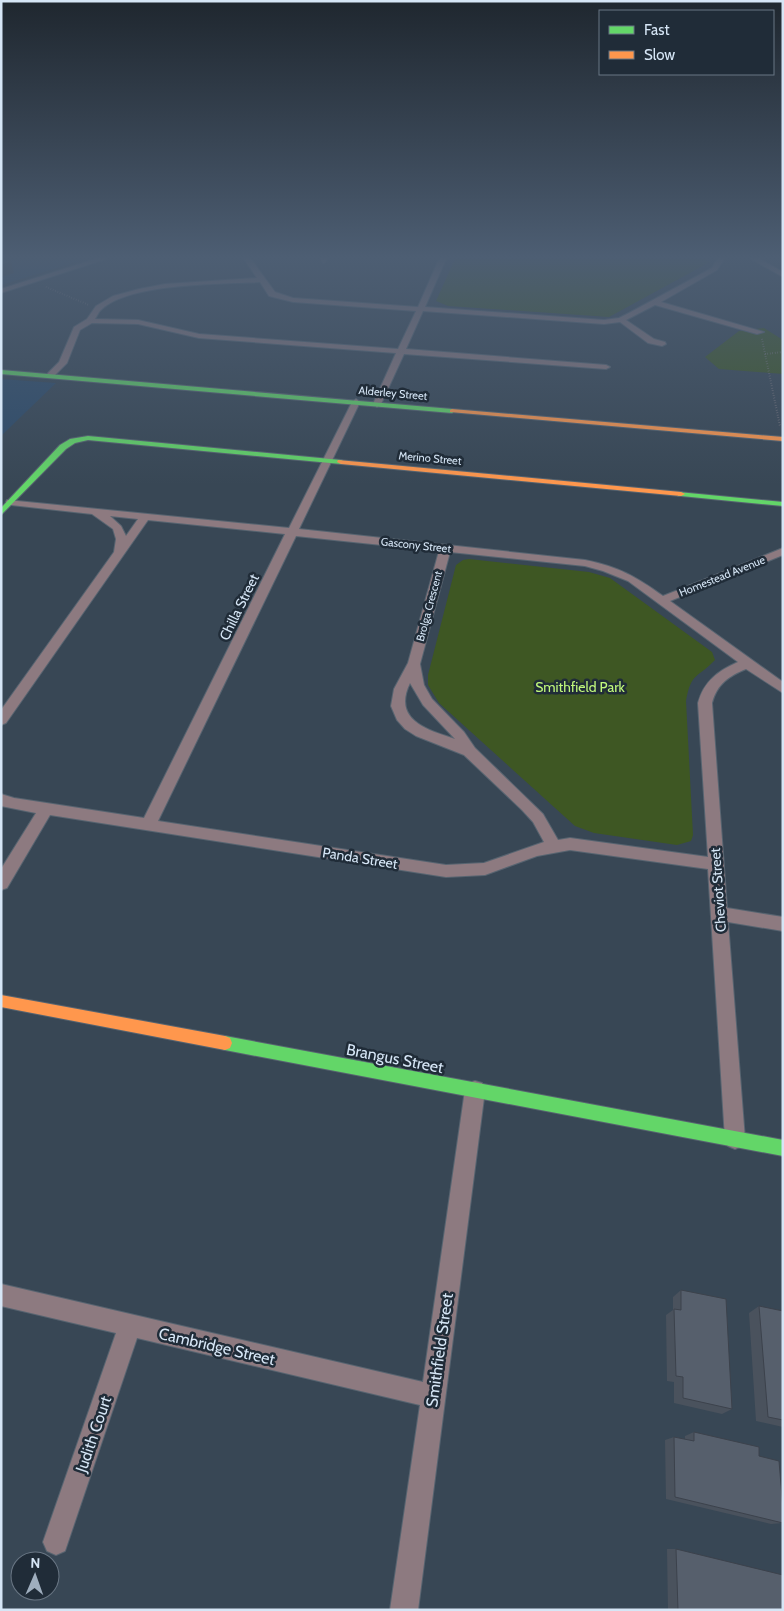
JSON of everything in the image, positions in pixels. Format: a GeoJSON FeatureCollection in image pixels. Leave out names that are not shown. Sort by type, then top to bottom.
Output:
{"type":"FeatureCollection","features":[{"type":"Feature","properties":{"kind":"street"},"geometry":{"type":"LineString","coordinates":[[49,376],[63,363],[75,334]]}},
{"type":"Feature","properties":{"kind":"street"},"geometry":{"type":"LineString","coordinates":[[190,334],[606,367]]}},
{"type":"Feature","properties":{"kind":"street"},"geometry":{"type":"LineString","coordinates":[[377,404],[409,334]]}},
{"type":"Feature","properties":{"kind":"street"},"geometry":{"type":"LineString","coordinates":[[641,334],[651,341],[662,344]]}},
{"type":"Feature","properties":{"kind":"street","name":"Alderley Street"},"geometry":{"type":"LineString","coordinates":[[1,372],[783,439]]}},
{"type":"Feature","properties":{"kind":"street","name":"Chilla Street"},"geometry":{"type":"LineString","coordinates":[[148,825],[356,402]]}},
{"type":"Feature","properties":{"kind":"street","name":"Merino Street"},"geometry":{"type":"LineString","coordinates":[[11,502],[63,447],[76,440],[93,438],[783,504]]}},
{"type":"Feature","properties":{"kind":"street"},"geometry":{"type":"LineString","coordinates":[[1,513],[11,502]]}},
{"type":"Feature","properties":{"kind":"street","name":"Gascony Street"},"geometry":{"type":"LineString","coordinates":[[11,502],[585,564],[607,568],[632,579],[783,689]]}},
{"type":"Feature","properties":{"kind":"street"},"geometry":{"type":"LineString","coordinates":[[89,510],[106,517],[118,527],[122,539],[120,552]]}},
{"type":"Feature","properties":{"kind":"street"},"geometry":{"type":"LineString","coordinates":[[1,720],[145,517]]}},
{"type":"Feature","properties":{"kind":"street","name":"Brolga Crescent"},"geometry":{"type":"LineString","coordinates":[[445,549],[414,664],[398,699],[398,706],[405,719],[426,736],[455,744],[470,752]]}},
{"type":"Feature","properties":{"kind":"street","name":"Homestead Avenue"},"geometry":{"type":"LineString","coordinates":[[661,601],[781,553]]}},
{"type":"Feature","properties":{"kind":"street","name":"Brolga Crescent"},"geometry":{"type":"LineString","coordinates":[[414,664],[414,681],[418,690],[457,733],[470,752],[536,814],[549,835],[553,846]]}},
{"type":"Feature","properties":{"kind":"street","name":"Cheviot Street"},"geometry":{"type":"LineString","coordinates":[[735,1139],[705,703],[706,694],[715,680],[727,672],[748,664]]}},
{"type":"Feature","properties":{"kind":"street","name":"Panda Street"},"geometry":{"type":"LineString","coordinates":[[1,800],[46,809],[458,872],[485,869],[535,850],[553,846],[582,845],[716,864]]}},
{"type":"Feature","properties":{"kind":"street"},"geometry":{"type":"LineString","coordinates":[[1,883],[46,809]]}},
{"type":"Feature","properties":{"kind":"street"},"geometry":{"type":"LineString","coordinates":[[719,914],[783,924]]}},
{"type":"Feature","properties":{"kind":"street","name":"Brangus Street"},"geometry":{"type":"LineString","coordinates":[[1,1001],[783,1148]]}},
{"type":"Feature","properties":{"kind":"street","name":"Smithfield Street"},"geometry":{"type":"LineString","coordinates":[[404,1610],[475,1090]]}},
{"type":"Feature","properties":{"kind":"street","name":"Cambridge Street"},"geometry":{"type":"LineString","coordinates":[[1,1295],[433,1396]]}},
{"type":"Feature","properties":{"kind":"street","name":"Judith Court"},"geometry":{"type":"LineString","coordinates":[[56,1542],[130,1326]]}},
{"type":"Feature","properties":{"kind":"path"},"geometry":{"type":"LineString","coordinates":[[760,334],[783,439]]}},
{"type":"Feature","properties":{"kind":"path"},"geometry":{"type":"LineString","coordinates":[[765,354],[783,352]]}},
{"type":"Feature","properties":{"kind":"shaded area"},"geometry":{"type":"Polygon","coordinates":[[[1,379],[56,383],[1,436],[1,379]]]}},
{"type":"Feature","properties":{"kind":"green space"},"geometry":{"type":"Polygon","coordinates":[[[735,334],[774,334],[783,340],[783,374],[719,369],[705,357],[735,334]]]}},
{"type":"Feature","properties":{"kind":"green space","name":"Smithfield Park"},"geometry":{"type":"Polygon","coordinates":[[[469,559],[589,572],[610,578],[712,652],[715,660],[693,680],[686,701],[693,835],[691,841],[677,845],[594,833],[575,826],[439,703],[428,685],[428,675],[456,565],[463,560],[469,559]]]}},
{"type":"Feature","properties":{"kind":"building"},"geometry":{"type":"Polygon","coordinates":[[[681,1290],[726,1299],[732,1409],[683,1398],[683,1377],[676,1376],[674,1309],[681,1310],[681,1290]]]}},
{"type":"Feature","properties":{"kind":"building"},"geometry":{"type":"Polygon","coordinates":[[[759,1306],[783,1311],[783,1420],[768,1417],[759,1306]]]}},
{"type":"Feature","properties":{"kind":"building"},"geometry":{"type":"Polygon","coordinates":[[[694,1432],[759,1447],[759,1456],[779,1461],[783,1523],[675,1497],[674,1437],[694,1441],[694,1432]]]}},
{"type":"Feature","properties":{"kind":"building"},"geometry":{"type":"Polygon","coordinates":[[[676,1549],[783,1575],[783,1610],[678,1610],[676,1549]]]}},
{"type":"Feature","properties":{"kind":"traffic: fast"},"geometry":{"type":"LineString","coordinates":[[1,372],[452,411]]}},
{"type":"Feature","properties":{"kind":"traffic: fast"},"geometry":{"type":"LineString","coordinates":[[1,513],[63,447],[73,441],[88,438],[341,462]]}},
{"type":"Feature","properties":{"kind":"traffic: fast"},"geometry":{"type":"LineString","coordinates":[[681,494],[783,504]]}},
{"type":"Feature","properties":{"kind":"traffic: fast"},"geometry":{"type":"LineString","coordinates":[[225,1043],[783,1148]]}},
{"type":"Feature","properties":{"kind":"traffic: slow"},"geometry":{"type":"LineString","coordinates":[[452,411],[783,439]]}},
{"type":"Feature","properties":{"kind":"traffic: slow"},"geometry":{"type":"LineString","coordinates":[[341,462],[681,494]]}},
{"type":"Feature","properties":{"kind":"traffic: slow"},"geometry":{"type":"LineString","coordinates":[[1,1001],[225,1043]]}}]}
